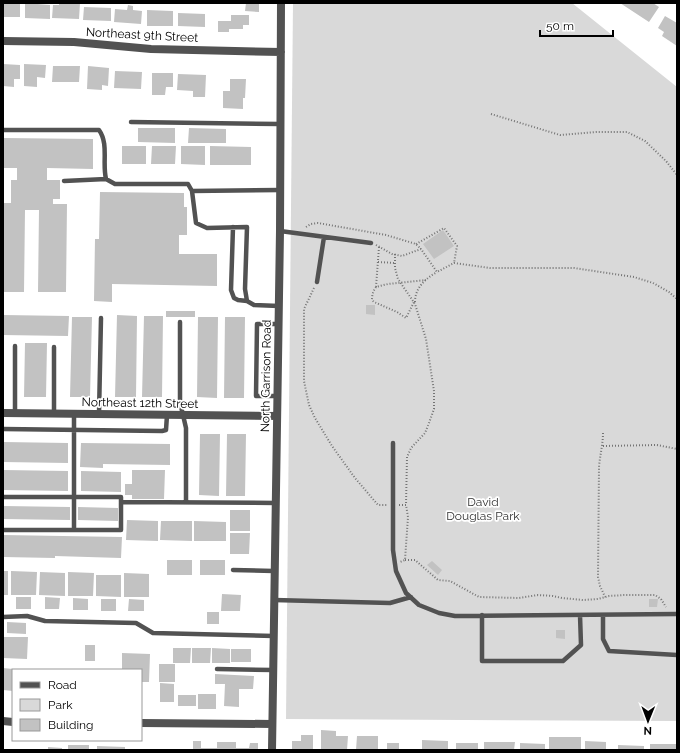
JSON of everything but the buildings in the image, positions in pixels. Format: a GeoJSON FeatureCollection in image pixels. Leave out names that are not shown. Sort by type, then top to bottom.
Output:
{"type":"FeatureCollection","features":[{"type":"Feature","properties":{"kind":"street","name":"North Garrison Road"},"geometry":{"type":"LineString","coordinates":[[272,750],[280,231],[281,3]]}},
{"type":"Feature","properties":{"kind":"street","name":"Northeast 9th Street"},"geometry":{"type":"LineString","coordinates":[[3,41],[74,42],[151,49],[281,52]]}},
{"type":"Feature","properties":{"kind":"street","name":"Northeast 12th Street"},"geometry":{"type":"LineString","coordinates":[[3,413],[277,416]]}},
{"type":"Feature","properties":{"kind":"street"},"geometry":{"type":"LineString","coordinates":[[142,723],[272,724]]}},
{"type":"Feature","properties":{"kind":"lane"},"geometry":{"type":"LineString","coordinates":[[131,122],[280,124]]}},
{"type":"Feature","properties":{"kind":"lane"},"geometry":{"type":"LineString","coordinates":[[3,130],[99,130],[104,137],[104,170],[106,179]]}},
{"type":"Feature","properties":{"kind":"lane"},"geometry":{"type":"LineString","coordinates":[[64,181],[106,179],[115,184],[188,184],[192,191],[196,224],[207,228],[247,227],[245,289],[247,301]]}},
{"type":"Feature","properties":{"kind":"lane"},"geometry":{"type":"LineString","coordinates":[[192,191],[280,190]]}},
{"type":"Feature","properties":{"kind":"lane"},"geometry":{"type":"LineString","coordinates":[[232,227],[231,290],[234,298],[247,301],[254,305],[279,306]]}},
{"type":"Feature","properties":{"kind":"lane"},"geometry":{"type":"LineString","coordinates":[[280,231],[371,242]]}},
{"type":"Feature","properties":{"kind":"lane"},"geometry":{"type":"LineString","coordinates":[[317,282],[324,237]]}},
{"type":"Feature","properties":{"kind":"lane"},"geometry":{"type":"LineString","coordinates":[[100,414],[101,318]]}},
{"type":"Feature","properties":{"kind":"lane"},"geometry":{"type":"LineString","coordinates":[[180,322],[180,402],[186,428],[186,502]]}},
{"type":"Feature","properties":{"kind":"lane"},"geometry":{"type":"LineString","coordinates":[[277,396],[256,396],[257,324],[278,324]]}},
{"type":"Feature","properties":{"kind":"lane"},"geometry":{"type":"LineString","coordinates":[[15,346],[15,413]]}},
{"type":"Feature","properties":{"kind":"lane"},"geometry":{"type":"LineString","coordinates":[[54,347],[54,414]]}},
{"type":"Feature","properties":{"kind":"lane"},"geometry":{"type":"LineString","coordinates":[[74,414],[74,530]]}},
{"type":"Feature","properties":{"kind":"lane"},"geometry":{"type":"LineString","coordinates":[[3,429],[162,431],[166,430],[167,427],[167,415]]}},
{"type":"Feature","properties":{"kind":"lane"},"geometry":{"type":"LineString","coordinates":[[393,443],[393,550],[396,571],[406,593],[419,605],[440,613],[455,616],[677,614]]}},
{"type":"Feature","properties":{"kind":"lane"},"geometry":{"type":"LineString","coordinates":[[3,497],[121,497],[121,530],[3,530]]}},
{"type":"Feature","properties":{"kind":"lane"},"geometry":{"type":"LineString","coordinates":[[121,502],[276,503]]}},
{"type":"Feature","properties":{"kind":"lane"},"geometry":{"type":"LineString","coordinates":[[233,570],[274,571]]}},
{"type":"Feature","properties":{"kind":"lane"},"geometry":{"type":"LineString","coordinates":[[274,600],[390,603],[411,597]]}},
{"type":"Feature","properties":{"kind":"lane"},"geometry":{"type":"LineString","coordinates":[[602,614],[603,639],[609,651],[677,655]]}},
{"type":"Feature","properties":{"kind":"lane"},"geometry":{"type":"LineString","coordinates":[[482,615],[482,661],[563,661],[581,645],[580,615]]}},
{"type":"Feature","properties":{"kind":"lane"},"geometry":{"type":"LineString","coordinates":[[3,616],[27,616],[45,621],[136,623],[153,633],[274,636]]}},
{"type":"Feature","properties":{"kind":"lane"},"geometry":{"type":"LineString","coordinates":[[217,669],[273,670]]}},
{"type":"Feature","properties":{"kind":"path"},"geometry":{"type":"LineString","coordinates":[[490,114],[560,135],[596,132],[627,132],[645,141],[666,161],[677,175]]}},
{"type":"Feature","properties":{"kind":"path"},"geometry":{"type":"LineString","coordinates":[[301,234],[304,228],[311,224],[318,224],[386,235],[416,244],[437,272]]}},
{"type":"Feature","properties":{"kind":"path"},"geometry":{"type":"LineString","coordinates":[[416,244],[444,228],[457,246],[454,263]]}},
{"type":"Feature","properties":{"kind":"path"},"geometry":{"type":"LineString","coordinates":[[371,242],[379,247],[402,256],[421,249]]}},
{"type":"Feature","properties":{"kind":"path"},"geometry":{"type":"LineString","coordinates":[[379,247],[376,287],[372,295],[372,300],[406,318],[415,303]]}},
{"type":"Feature","properties":{"kind":"path"},"geometry":{"type":"LineString","coordinates":[[395,254],[397,274],[401,283],[415,303]]}},
{"type":"Feature","properties":{"kind":"path"},"geometry":{"type":"LineString","coordinates":[[378,262],[395,263]]}},
{"type":"Feature","properties":{"kind":"path"},"geometry":{"type":"LineString","coordinates":[[405,560],[408,517],[406,505],[407,457],[411,448],[424,434],[434,409],[434,391],[426,339],[415,303],[415,294],[426,280],[454,263],[490,268],[574,268],[597,270],[634,277],[653,283],[669,292],[677,299]]}},
{"type":"Feature","properties":{"kind":"path"},"geometry":{"type":"LineString","coordinates":[[376,287],[388,284],[426,280]]}},
{"type":"Feature","properties":{"kind":"path"},"geometry":{"type":"LineString","coordinates":[[317,282],[304,309],[304,382],[309,405],[332,446],[355,478],[378,505],[406,505]]}},
{"type":"Feature","properties":{"kind":"path"},"geometry":{"type":"LineString","coordinates":[[603,432],[603,446],[600,454],[599,467],[598,577],[605,597]]}},
{"type":"Feature","properties":{"kind":"path"},"geometry":{"type":"LineString","coordinates":[[603,446],[657,445],[677,449]]}},
{"type":"Feature","properties":{"kind":"path"},"geometry":{"type":"LineString","coordinates":[[395,564],[405,560],[415,560],[438,580],[450,581],[479,597],[519,598],[553,596],[583,600],[624,595],[655,595],[661,599],[666,607],[672,607]]}},
{"type":"Feature","properties":{"kind":"green space","name":"David Douglas Park"},"geometry":{"type":"Polygon","coordinates":[[[293,3],[572,3],[677,87],[677,721],[286,719],[293,3]]]}}]}
